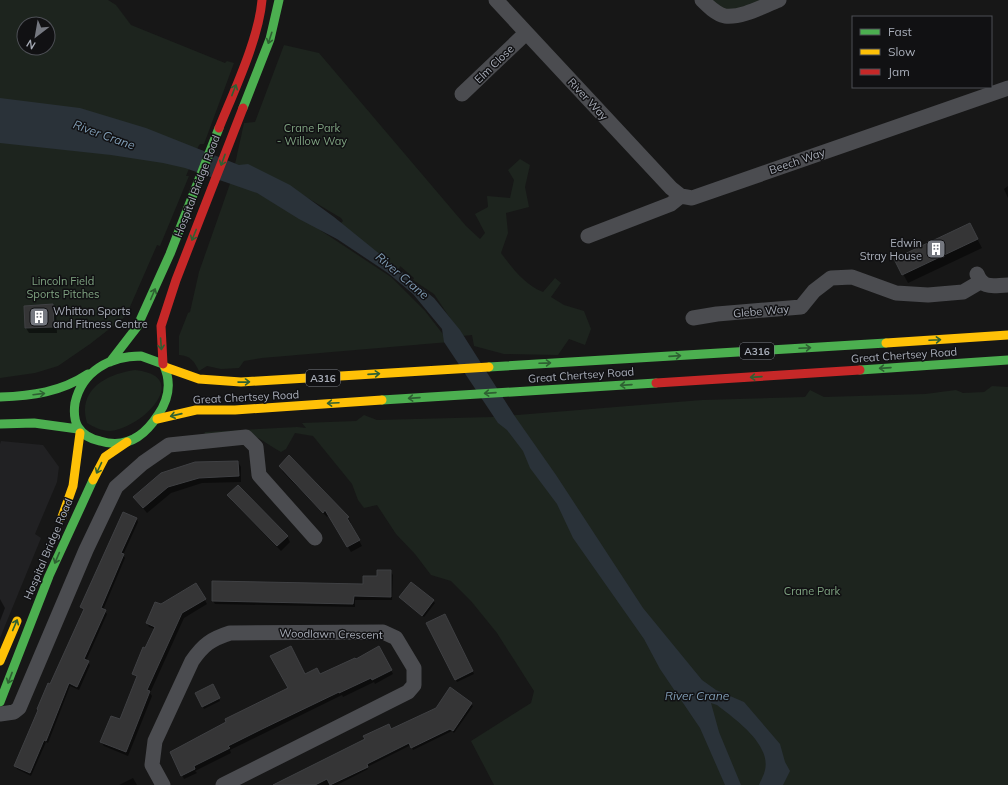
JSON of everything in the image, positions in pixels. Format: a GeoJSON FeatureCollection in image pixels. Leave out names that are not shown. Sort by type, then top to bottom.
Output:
{"type":"FeatureCollection","features":[{"type":"Feature","properties":{"kind":"main road","name":"Hospital Bridge Road"},"geometry":{"type":"LineString","coordinates":[[110,362],[127,342],[145,312],[195,193],[244,62],[261,13],[262,0]]}},
{"type":"Feature","properties":{"kind":"main road","name":"Hospital Bridge Road"},"geometry":{"type":"LineString","coordinates":[[164,366],[161,326],[176,280],[209,199],[270,39],[279,0]]}},
{"type":"Feature","properties":{"kind":"main road"},"geometry":{"type":"LineString","coordinates":[[244,62],[259,67]]}},
{"type":"Feature","properties":{"kind":"main road","name":"Great Chertsey Road"},"geometry":{"type":"LineString","coordinates":[[164,366],[195,378],[219,383],[1008,335]]}},
{"type":"Feature","properties":{"kind":"main road","name":"A316"},"geometry":{"type":"LineString","coordinates":[[0,397],[49,392],[76,383],[110,362],[126,357],[138,356],[150,358],[164,366],[170,384],[167,402],[157,420],[146,430],[127,442],[112,444],[94,441],[79,431],[34,423],[0,424]]}},
{"type":"Feature","properties":{"kind":"main road","name":"Great Chertsey Road"},"geometry":{"type":"LineString","coordinates":[[157,420],[196,410],[235,410],[1008,360]]}},
{"type":"Feature","properties":{"kind":"main road","name":"A316"},"geometry":{"type":"LineString","coordinates":[[79,431],[74,410],[75,398],[81,385],[89,374]]}},
{"type":"Feature","properties":{"kind":"main road","name":"Hospital Bridge Road"},"geometry":{"type":"LineString","coordinates":[[0,702],[70,500],[78,464],[79,431]]}},
{"type":"Feature","properties":{"kind":"main road","name":"Hospital Bridge Road"},"geometry":{"type":"LineString","coordinates":[[59,535],[105,457],[127,442]]}},
{"type":"Feature","properties":{"kind":"main road","name":"Hospital Bridge Road"},"geometry":{"type":"LineString","coordinates":[[0,661],[20,613]]}},
{"type":"Feature","properties":{"kind":"street","name":"River Way"},"geometry":{"type":"LineString","coordinates":[[496,0],[671,188],[681,196]]}},
{"type":"Feature","properties":{"kind":"street"},"geometry":{"type":"LineString","coordinates":[[702,0],[712,10],[724,16],[737,15],[779,0]]}},
{"type":"Feature","properties":{"kind":"street","name":"Elm Close"},"geometry":{"type":"LineString","coordinates":[[462,94],[526,33]]}},
{"type":"Feature","properties":{"kind":"street","name":"Beech Way"},"geometry":{"type":"LineString","coordinates":[[588,236],[671,204],[681,196],[692,198],[1008,88]]}},
{"type":"Feature","properties":{"kind":"street","name":"Glebe Way"},"geometry":{"type":"LineString","coordinates":[[693,318],[718,314],[801,307],[814,291],[831,278],[852,278],[896,294],[928,295],[963,292],[979,278],[985,285],[1008,285]]}},
{"type":"Feature","properties":{"kind":"street"},"geometry":{"type":"LineString","coordinates":[[0,714],[14,712],[18,708],[86,550],[116,487],[143,462],[169,445],[246,437],[256,447],[259,475],[315,538]]}},
{"type":"Feature","properties":{"kind":"street","name":"Hospital Bridge Road"},"geometry":{"type":"LineString","coordinates":[[59,535],[86,550]]}},
{"type":"Feature","properties":{"kind":"street","name":"Woodlawn Crescent"},"geometry":{"type":"LineString","coordinates":[[163,785],[152,765],[155,741],[192,662],[200,650],[212,639],[230,633],[383,632],[396,638],[414,668],[414,685],[408,692],[223,785]]}},
{"type":"Feature","properties":{"kind":"shaded area"},"geometry":{"type":"Polygon","coordinates":[[[1,441],[43,445],[59,467],[57,482],[35,534],[41,538],[0,638],[0,444],[1,441]]]}},
{"type":"Feature","properties":{"kind":"green space","name":"Lincoln Field Sports Pitches"},"geometry":{"type":"Polygon","coordinates":[[[0,0],[108,0],[116,5],[131,25],[225,63],[227,61],[234,63],[204,144],[200,144],[198,147],[186,176],[189,176],[160,246],[157,245],[126,316],[90,344],[58,366],[35,373],[0,378],[0,0]]]}},
{"type":"Feature","properties":{"kind":"green space"},"geometry":{"type":"Polygon","coordinates":[[[702,0],[779,0],[737,15],[702,0]]]}},
{"type":"Feature","properties":{"kind":"green space","name":"Crane Park - Willow Way"},"geometry":{"type":"Polygon","coordinates":[[[284,45],[319,53],[466,226],[480,239],[485,233],[475,214],[488,207],[487,196],[510,198],[514,180],[508,170],[520,159],[530,165],[525,187],[529,207],[506,213],[508,233],[501,253],[519,276],[536,289],[543,292],[555,278],[561,283],[551,297],[564,305],[584,311],[591,329],[585,345],[569,339],[558,355],[504,354],[474,346],[472,335],[462,336],[434,294],[413,280],[414,278],[400,266],[399,270],[335,229],[343,221],[341,218],[276,179],[235,164],[244,123],[255,122],[284,45]]]}},
{"type":"Feature","properties":{"kind":"green space"},"geometry":{"type":"Polygon","coordinates":[[[232,178],[317,228],[391,277],[425,311],[449,342],[262,358],[244,361],[239,368],[221,369],[207,366],[199,371],[192,360],[179,355],[179,336],[188,313],[190,312],[199,272],[232,178]]]}},
{"type":"Feature","properties":{"kind":"green space"},"geometry":{"type":"Polygon","coordinates":[[[135,370],[152,374],[160,382],[161,391],[157,402],[148,412],[123,428],[110,431],[101,430],[87,423],[85,411],[86,401],[96,386],[114,375],[135,370]]]}},
{"type":"Feature","properties":{"kind":"green space","name":"Crane Park"},"geometry":{"type":"Polygon","coordinates":[[[992,386],[1008,387],[1008,785],[494,785],[471,741],[531,703],[534,691],[497,633],[471,601],[451,581],[431,575],[415,554],[396,534],[377,505],[364,508],[358,500],[352,484],[313,436],[295,433],[286,449],[281,452],[255,437],[232,436],[203,438],[205,432],[297,427],[306,428],[302,423],[356,421],[364,415],[377,420],[492,417],[702,400],[805,397],[810,390],[824,397],[925,394],[956,390],[963,393],[984,392],[992,386]]]}},
{"type":"Feature","properties":{"kind":"water","name":"River Crane"},"geometry":{"type":"Polygon","coordinates":[[[0,98],[80,108],[146,128],[239,165],[248,164],[290,185],[334,217],[434,298],[460,330],[514,415],[556,475],[643,608],[702,680],[716,690],[744,702],[780,744],[785,762],[790,771],[783,785],[759,785],[765,770],[763,751],[742,725],[717,705],[711,703],[719,732],[741,785],[725,785],[700,728],[660,669],[644,639],[573,538],[557,504],[530,468],[523,451],[507,430],[498,423],[444,342],[442,329],[413,294],[388,273],[337,239],[299,219],[257,193],[185,168],[163,163],[111,155],[0,143],[0,98]]]}},
{"type":"Feature","properties":{"kind":"building","name":"Edwin Stray House"},"geometry":{"type":"Polygon","coordinates":[[[970,223],[978,239],[902,275],[894,259],[970,223]]]}},
{"type":"Feature","properties":{"kind":"building","name":"Whitton Sports and Fitness Centre"},"geometry":{"type":"Polygon","coordinates":[[[53,304],[54,327],[25,328],[24,306],[53,304]]]}},
{"type":"Feature","properties":{"kind":"building"},"geometry":{"type":"Polygon","coordinates":[[[289,455],[349,517],[347,518],[360,540],[347,547],[325,510],[323,513],[279,466],[289,455]]]}},
{"type":"Feature","properties":{"kind":"building"},"geometry":{"type":"Polygon","coordinates":[[[238,461],[239,476],[199,478],[168,487],[143,508],[133,497],[161,473],[195,462],[238,461]]]}},
{"type":"Feature","properties":{"kind":"building"},"geometry":{"type":"Polygon","coordinates":[[[238,485],[288,536],[277,546],[227,495],[238,485]]]}},
{"type":"Feature","properties":{"kind":"building"},"geometry":{"type":"Polygon","coordinates":[[[123,512],[137,518],[121,553],[124,554],[101,608],[106,610],[84,659],[89,661],[77,687],[69,683],[46,741],[44,740],[30,773],[14,766],[48,683],[50,684],[84,609],[80,607],[123,512]]]}},
{"type":"Feature","properties":{"kind":"building"},"geometry":{"type":"Polygon","coordinates":[[[377,570],[391,570],[391,597],[354,596],[353,604],[212,601],[212,581],[363,584],[363,576],[377,576],[377,570]]]}},
{"type":"Feature","properties":{"kind":"building"},"geometry":{"type":"Polygon","coordinates":[[[411,582],[434,600],[422,616],[399,597],[411,582]]]}},
{"type":"Feature","properties":{"kind":"building"},"geometry":{"type":"Polygon","coordinates":[[[196,583],[206,599],[182,613],[147,690],[150,691],[126,752],[100,742],[111,716],[120,719],[137,676],[132,674],[143,647],[145,648],[155,627],[146,623],[155,602],[161,604],[196,583]]]}},
{"type":"Feature","properties":{"kind":"building"},"geometry":{"type":"Polygon","coordinates":[[[445,614],[473,671],[455,680],[426,623],[445,614]]]}},
{"type":"Feature","properties":{"kind":"building"},"geometry":{"type":"Polygon","coordinates":[[[291,646],[305,674],[317,668],[320,674],[355,658],[356,659],[379,646],[392,670],[372,680],[371,678],[339,692],[228,746],[230,748],[194,766],[195,769],[181,776],[170,752],[226,722],[225,719],[288,688],[270,656],[291,646]]]}},
{"type":"Feature","properties":{"kind":"building"},"geometry":{"type":"Polygon","coordinates":[[[213,684],[220,698],[202,707],[195,693],[213,684]]]}},
{"type":"Feature","properties":{"kind":"building"},"geometry":{"type":"Polygon","coordinates":[[[450,687],[472,703],[453,731],[450,729],[411,748],[409,743],[367,764],[368,767],[330,785],[327,779],[315,785],[273,785],[365,739],[363,736],[389,724],[391,729],[436,708],[450,687]]]}},
{"type":"Feature","properties":{"kind":"traffic: fast"},"geometry":{"type":"LineString","coordinates":[[243,108],[270,39],[279,0]]}},
{"type":"Feature","properties":{"kind":"traffic: fast"},"geometry":{"type":"LineString","coordinates":[[110,362],[137,327],[170,254],[219,128]]}},
{"type":"Feature","properties":{"kind":"traffic: fast"},"geometry":{"type":"LineString","coordinates":[[489,367],[886,343]]}},
{"type":"Feature","properties":{"kind":"traffic: fast"},"geometry":{"type":"LineString","coordinates":[[141,356],[163,364],[166,371],[168,377],[168,390],[162,409],[147,429],[140,435],[126,442],[109,443],[90,438],[78,427],[74,409],[79,392],[84,382],[91,374],[108,362],[141,356]]}},
{"type":"Feature","properties":{"kind":"traffic: fast"},"geometry":{"type":"LineString","coordinates":[[860,370],[1008,360]]}},
{"type":"Feature","properties":{"kind":"traffic: fast"},"geometry":{"type":"LineString","coordinates":[[0,397],[23,396],[46,392],[67,385],[88,374]]}},
{"type":"Feature","properties":{"kind":"traffic: fast"},"geometry":{"type":"LineString","coordinates":[[382,400],[656,383]]}},
{"type":"Feature","properties":{"kind":"traffic: fast"},"geometry":{"type":"LineString","coordinates":[[0,424],[34,423],[78,429]]}},
{"type":"Feature","properties":{"kind":"traffic: fast"},"geometry":{"type":"LineString","coordinates":[[0,702],[49,576],[93,480]]}},
{"type":"Feature","properties":{"kind":"traffic: slow"},"geometry":{"type":"LineString","coordinates":[[886,343],[1008,335]]}},
{"type":"Feature","properties":{"kind":"traffic: slow"},"geometry":{"type":"LineString","coordinates":[[165,367],[199,379],[241,382],[489,367]]}},
{"type":"Feature","properties":{"kind":"traffic: slow"},"geometry":{"type":"LineString","coordinates":[[157,419],[196,410],[235,410],[382,400]]}},
{"type":"Feature","properties":{"kind":"traffic: slow"},"geometry":{"type":"LineString","coordinates":[[62,517],[73,486],[80,433]]}},
{"type":"Feature","properties":{"kind":"traffic: slow"},"geometry":{"type":"LineString","coordinates":[[93,480],[105,457],[127,442]]}},
{"type":"Feature","properties":{"kind":"traffic: slow"},"geometry":{"type":"LineString","coordinates":[[0,661],[17,621]]}},
{"type":"Feature","properties":{"kind":"traffic: jam"},"geometry":{"type":"LineString","coordinates":[[219,128],[251,47],[260,15],[262,0]]}},
{"type":"Feature","properties":{"kind":"traffic: jam"},"geometry":{"type":"LineString","coordinates":[[163,364],[161,326],[176,280],[243,108]]}},
{"type":"Feature","properties":{"kind":"traffic: jam"},"geometry":{"type":"LineString","coordinates":[[656,383],[860,370]]}},
{"type":"Feature","properties":{"kind":"place","name":"Edwin Stray House"},"geometry":{"type":"Point","coordinates":[936,249]}},
{"type":"Feature","properties":{"kind":"place","name":"Whitton Sports and Fitness Centre"},"geometry":{"type":"Point","coordinates":[39,317]}}]}
